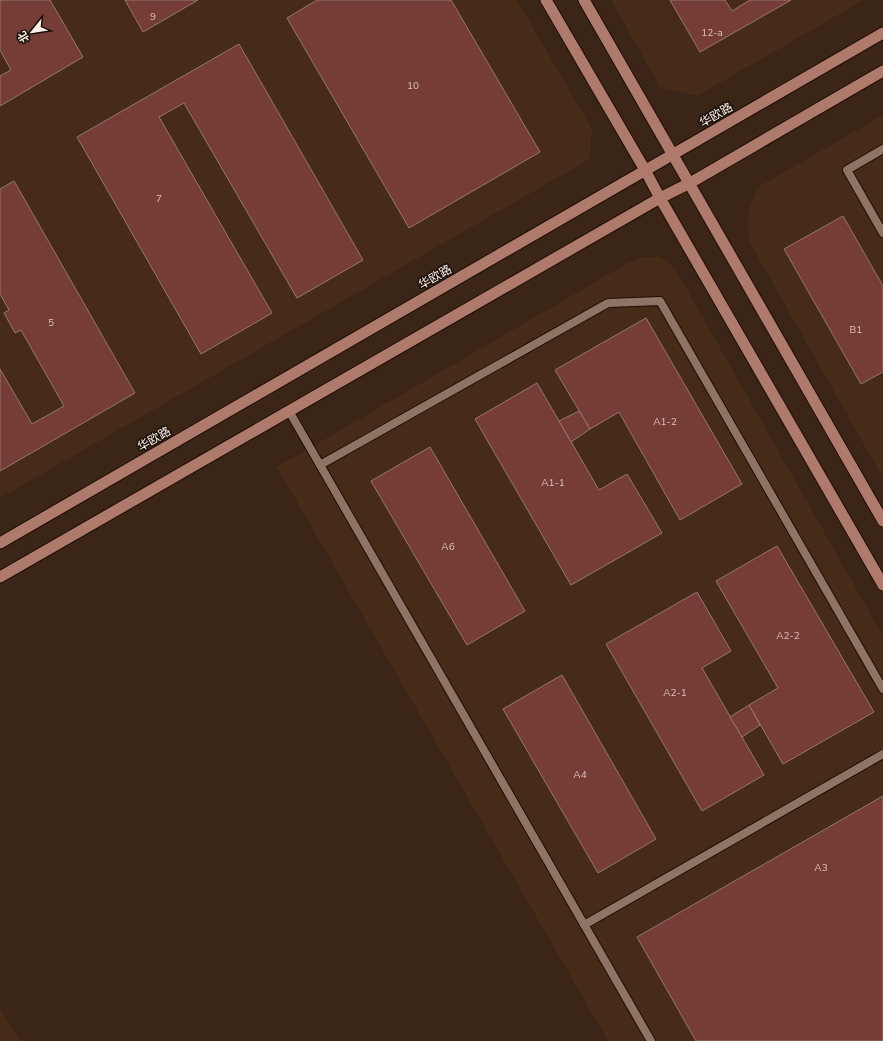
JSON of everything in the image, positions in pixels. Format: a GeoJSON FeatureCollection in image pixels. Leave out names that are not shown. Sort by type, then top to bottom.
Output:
{"type":"FeatureCollection","features":[{"type":"Feature","properties":{"kind":"main road"},"geometry":{"type":"LineString","coordinates":[[546,0],[883,585]]}},
{"type":"Feature","properties":{"kind":"main road"},"geometry":{"type":"LineString","coordinates":[[584,0],[883,520]]}},
{"type":"Feature","properties":{"kind":"main road","name":"华欧路"},"geometry":{"type":"LineString","coordinates":[[0,543],[883,33]]}},
{"type":"Feature","properties":{"kind":"main road"},"geometry":{"type":"LineString","coordinates":[[0,577],[660,198],[690,183],[883,71]]}},
{"type":"Feature","properties":{"kind":"lane"},"geometry":{"type":"LineString","coordinates":[[883,148],[847,170],[883,233]]}},
{"type":"Feature","properties":{"kind":"lane"},"geometry":{"type":"LineString","coordinates":[[320,465],[608,303],[660,301],[883,689]]}},
{"type":"Feature","properties":{"kind":"lane"},"geometry":{"type":"LineString","coordinates":[[289,411],[651,1041]]}},
{"type":"Feature","properties":{"kind":"lane"},"geometry":{"type":"LineString","coordinates":[[584,924],[883,754]]}},
{"type":"Feature","properties":{"kind":"shaded area"},"geometry":{"type":"Polygon","coordinates":[[[0,0],[517,0],[592,129],[590,159],[0,498],[0,0]]]}},
{"type":"Feature","properties":{"kind":"shaded area"},"geometry":{"type":"Polygon","coordinates":[[[611,0],[864,0],[697,96],[660,87],[611,0]]]}},
{"type":"Feature","properties":{"kind":"shaded area"},"geometry":{"type":"Polygon","coordinates":[[[883,115],[883,478],[750,243],[747,225],[750,206],[758,187],[883,115]]]}},
{"type":"Feature","properties":{"kind":"shaded area"},"geometry":{"type":"Polygon","coordinates":[[[660,256],[676,270],[883,636],[883,1041],[608,1041],[277,467],[626,264],[640,258],[660,256]]]}},
{"type":"Feature","properties":{"kind":"shaded area"},"geometry":{"type":"Polygon","coordinates":[[[0,1008],[20,1041],[0,1041],[0,1008]]]}},
{"type":"Feature","properties":{"kind":"building"},"geometry":{"type":"Polygon","coordinates":[[[0,0],[50,0],[83,57],[0,106],[0,76],[11,70],[0,50],[0,0]]]}},
{"type":"Feature","properties":{"kind":"building"},"geometry":{"type":"Polygon","coordinates":[[[125,0],[198,0],[143,32],[125,0]]]}},
{"type":"Feature","properties":{"kind":"building"},"geometry":{"type":"Polygon","coordinates":[[[317,0],[451,0],[540,152],[409,228],[287,18],[317,0]]]}},
{"type":"Feature","properties":{"kind":"building"},"geometry":{"type":"Polygon","coordinates":[[[670,0],[725,0],[732,11],[750,0],[791,0],[700,52],[670,0]]]}},
{"type":"Feature","properties":{"kind":"building"},"geometry":{"type":"Polygon","coordinates":[[[239,44],[363,260],[297,298],[184,103],[159,117],[272,313],[201,354],[77,137],[239,44]]]}},
{"type":"Feature","properties":{"kind":"building"},"geometry":{"type":"Polygon","coordinates":[[[14,181],[135,393],[0,471],[0,369],[32,424],[64,406],[21,330],[15,333],[4,313],[9,310],[0,294],[0,189],[14,181]]]}},
{"type":"Feature","properties":{"kind":"building"},"geometry":{"type":"Polygon","coordinates":[[[843,216],[883,286],[883,372],[861,384],[784,249],[843,216]]]}},
{"type":"Feature","properties":{"kind":"building"},"geometry":{"type":"Polygon","coordinates":[[[646,318],[742,484],[680,520],[619,412],[590,429],[555,370],[646,318]]]}},
{"type":"Feature","properties":{"kind":"building"},"geometry":{"type":"Polygon","coordinates":[[[537,383],[599,490],[627,474],[662,533],[571,585],[475,419],[537,383]]]}},
{"type":"Feature","properties":{"kind":"building"},"geometry":{"type":"Polygon","coordinates":[[[579,411],[590,429],[571,442],[559,421],[579,411]]]}},
{"type":"Feature","properties":{"kind":"building"},"geometry":{"type":"Polygon","coordinates":[[[430,447],[525,611],[467,645],[371,481],[430,447]]]}},
{"type":"Feature","properties":{"kind":"building"},"geometry":{"type":"Polygon","coordinates":[[[777,546],[874,712],[783,764],[749,705],[778,688],[716,581],[777,546]]]}},
{"type":"Feature","properties":{"kind":"building"},"geometry":{"type":"Polygon","coordinates":[[[697,592],[731,651],[702,668],[764,775],[702,811],[606,644],[697,592]]]}},
{"type":"Feature","properties":{"kind":"building"},"geometry":{"type":"Polygon","coordinates":[[[562,675],[656,839],[598,873],[503,709],[562,675]]]}},
{"type":"Feature","properties":{"kind":"building"},"geometry":{"type":"Polygon","coordinates":[[[749,705],[760,725],[742,737],[730,717],[749,705]]]}},
{"type":"Feature","properties":{"kind":"building"},"geometry":{"type":"Polygon","coordinates":[[[883,796],[883,1041],[696,1041],[637,937],[883,796]]]}}]}
